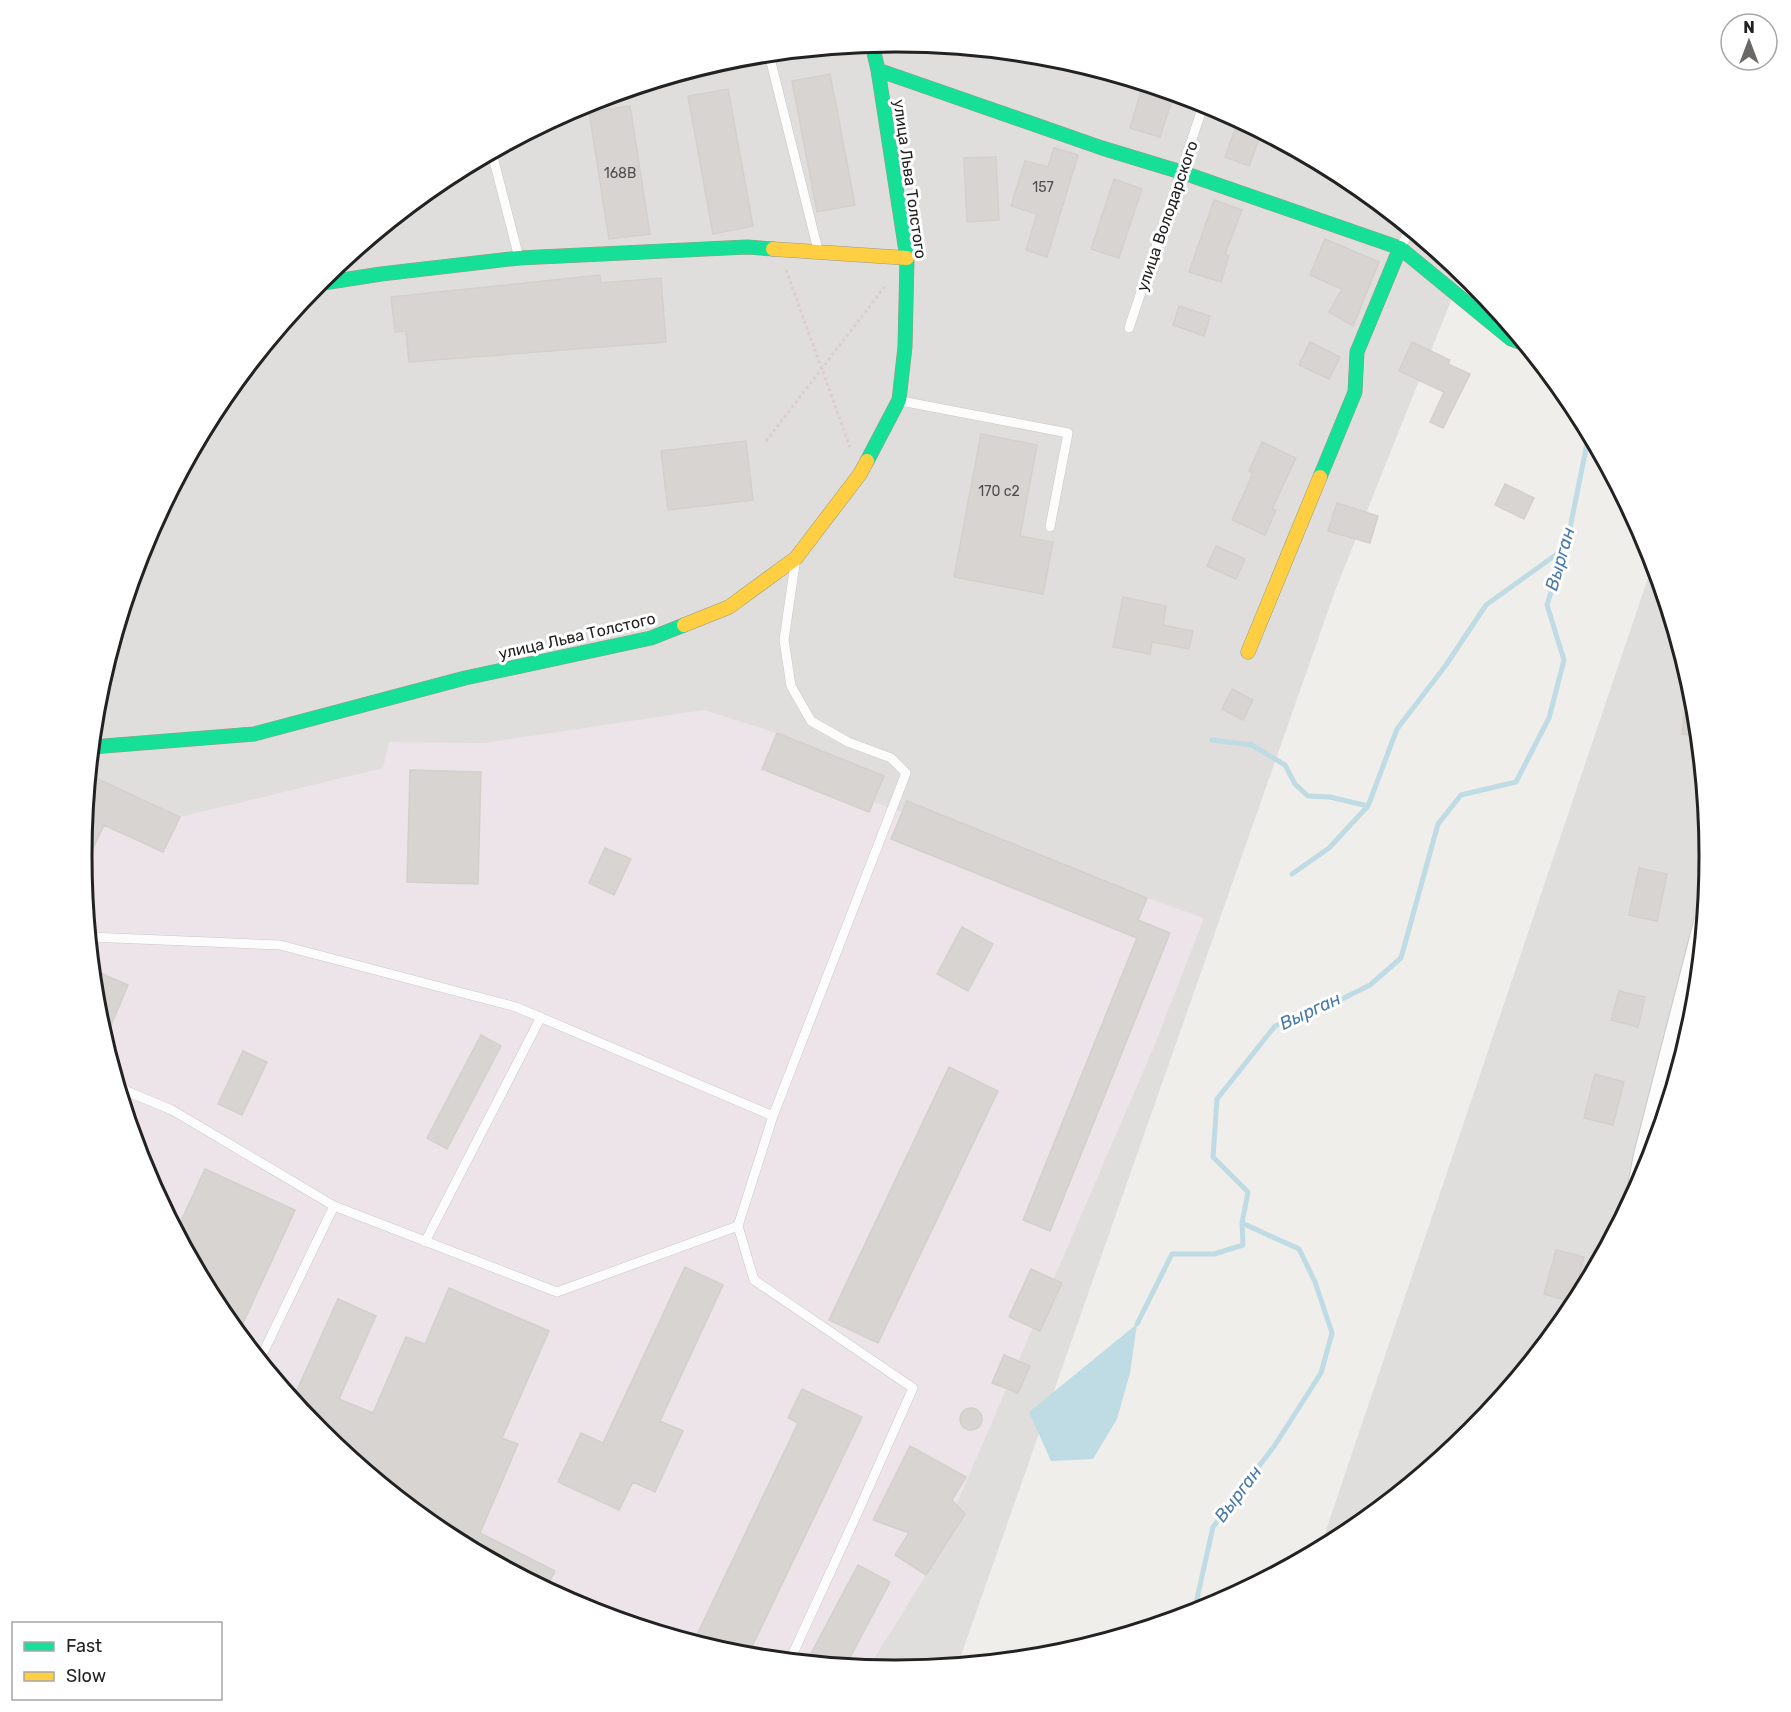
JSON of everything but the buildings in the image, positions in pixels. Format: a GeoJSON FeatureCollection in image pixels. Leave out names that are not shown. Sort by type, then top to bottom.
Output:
{"type":"FeatureCollection","features":[{"type":"Feature","properties":{"kind":"street","name":"улица Льва Толстого"},"geometry":{"type":"LineString","coordinates":[[100,746],[254,734],[465,678],[651,638],[729,607],[796,558],[860,474],[899,400],[905,347],[907,258],[874,53]]}},
{"type":"Feature","properties":{"kind":"street"},"geometry":{"type":"LineString","coordinates":[[878,70],[1400,248],[1509,338]]}},
{"type":"Feature","properties":{"kind":"street"},"geometry":{"type":"LineString","coordinates":[[334,281],[519,258],[747,247],[907,258]]}},
{"type":"Feature","properties":{"kind":"street"},"geometry":{"type":"LineString","coordinates":[[1248,652],[1355,392],[1357,351],[1400,248]]}},
{"type":"Feature","properties":{"kind":"lane"},"geometry":{"type":"LineString","coordinates":[[771,62],[818,252]]}},
{"type":"Feature","properties":{"kind":"lane","name":"улица Володарского"},"geometry":{"type":"LineString","coordinates":[[1129,328],[1201,113]]}},
{"type":"Feature","properties":{"kind":"lane"},"geometry":{"type":"LineString","coordinates":[[494,160],[519,258]]}},
{"type":"Feature","properties":{"kind":"lane"},"geometry":{"type":"LineString","coordinates":[[1400,248],[1406,237]]}},
{"type":"Feature","properties":{"kind":"lane"},"geometry":{"type":"LineString","coordinates":[[899,400],[1068,433],[1050,527]]}},
{"type":"Feature","properties":{"kind":"lane"},"geometry":{"type":"LineString","coordinates":[[793,1653],[913,1388],[754,1280],[738,1226],[773,1116],[906,773],[891,758],[848,742],[811,721],[791,686],[784,640],[796,558]]}},
{"type":"Feature","properties":{"kind":"lane"},"geometry":{"type":"LineString","coordinates":[[97,937],[280,945],[516,1007],[773,1116]]}},
{"type":"Feature","properties":{"kind":"lane"},"geometry":{"type":"LineString","coordinates":[[424,1242],[542,1017]]}},
{"type":"Feature","properties":{"kind":"lane"},"geometry":{"type":"LineString","coordinates":[[128,1092],[172,1110],[334,1206],[557,1292],[738,1226]]}},
{"type":"Feature","properties":{"kind":"lane"},"geometry":{"type":"LineString","coordinates":[[263,1352],[334,1206]]}},
{"type":"Feature","properties":{"kind":"path"},"geometry":{"type":"LineString","coordinates":[[778,249],[860,474]]}},
{"type":"Feature","properties":{"kind":"path"},"geometry":{"type":"LineString","coordinates":[[766,441],[907,258]]}},
{"type":"Feature","properties":{"kind":"shaded area"},"geometry":{"type":"Polygon","coordinates":[[[896,52],[948,54],[1000,59],[1103,80],[1154,95],[1251,135],[1342,188],[1385,219],[1458,283],[1335,591],[961,1657],[896,1660],[843,1658],[791,1653],[739,1644],[637,1617],[528,1571],[378,1470],[327,1424],[291,1386],[227,1302],[200,1258],[153,1163],[135,1114],[119,1064],[107,1013],[99,961],[92,856],[94,803],[107,699],[119,648],[153,549],[175,501],[227,410],[258,367],[291,326],[366,252],[449,188],[494,160],[540,135],[637,95],[739,68],[791,59],[896,52]]]}},
{"type":"Feature","properties":{"kind":"shaded area"},"geometry":{"type":"Polygon","coordinates":[[[1648,577],[1672,648],[1684,699],[1697,803],[1699,856],[1697,909],[1684,1013],[1672,1064],[1656,1114],[1638,1163],[1591,1258],[1564,1302],[1533,1345],[1500,1386],[1425,1460],[1385,1493],[1324,1535],[1648,577]]]}},
{"type":"Feature","properties":{"kind":"shaded area"},"geometry":{"type":"Polygon","coordinates":[[[704,710],[777,733],[884,776],[874,802],[902,812],[907,801],[1147,898],[1204,918],[1155,1044],[926,1575],[874,1659],[791,1653],[739,1644],[637,1617],[540,1577],[449,1524],[366,1460],[291,1386],[227,1302],[200,1258],[153,1163],[119,1064],[107,1013],[99,961],[92,856],[96,778],[180,817],[383,768],[389,742],[484,743],[704,710]]]}},
{"type":"Feature","properties":{"kind":"water"},"geometry":{"type":"Polygon","coordinates":[[[1137,1324],[1130,1373],[1117,1419],[1093,1459],[1051,1461],[1029,1412],[1137,1324]]]}},
{"type":"Feature","properties":{"kind":"waterway","name":"Вырган"},"geometry":{"type":"LineString","coordinates":[[1197,1600],[1213,1527],[1275,1445],[1321,1373],[1332,1333],[1315,1282],[1299,1249],[1242,1223],[1248,1192],[1213,1157],[1217,1099],[1275,1026],[1326,1007],[1370,985],[1401,958],[1438,824],[1461,795],[1516,782],[1549,718],[1564,660],[1547,605],[1569,533],[1586,447]]}},
{"type":"Feature","properties":{"kind":"waterway"},"geometry":{"type":"LineString","coordinates":[[1292,874],[1329,848],[1368,806],[1397,729],[1446,665],[1486,605],[1564,549]]}},
{"type":"Feature","properties":{"kind":"waterway"},"geometry":{"type":"LineString","coordinates":[[1212,740],[1252,745],[1285,765],[1295,784],[1308,796],[1330,797],[1368,806]]}},
{"type":"Feature","properties":{"kind":"waterway"},"geometry":{"type":"LineString","coordinates":[[1137,1324],[1172,1254],[1214,1254],[1243,1245],[1242,1223]]}},
{"type":"Feature","properties":{"kind":"traffic: fast"},"geometry":{"type":"LineString","coordinates":[[867,461],[899,400],[905,347],[907,258],[874,53]]}},
{"type":"Feature","properties":{"kind":"traffic: fast"},"geometry":{"type":"LineString","coordinates":[[878,70],[1400,248],[1509,338]]}},
{"type":"Feature","properties":{"kind":"traffic: fast"},"geometry":{"type":"LineString","coordinates":[[334,281],[519,258],[747,247],[773,249]]}},
{"type":"Feature","properties":{"kind":"traffic: fast"},"geometry":{"type":"LineString","coordinates":[[1320,477],[1355,392],[1357,352],[1400,248]]}},
{"type":"Feature","properties":{"kind":"traffic: fast"},"geometry":{"type":"LineString","coordinates":[[100,746],[254,734],[465,678],[651,638],[684,625]]}},
{"type":"Feature","properties":{"kind":"traffic: slow"},"geometry":{"type":"LineString","coordinates":[[773,249],[907,258]]}},
{"type":"Feature","properties":{"kind":"traffic: slow"},"geometry":{"type":"LineString","coordinates":[[684,625],[729,607],[796,558],[860,474],[867,461]]}},
{"type":"Feature","properties":{"kind":"traffic: slow"},"geometry":{"type":"LineString","coordinates":[[1248,652],[1320,477]]}}]}
